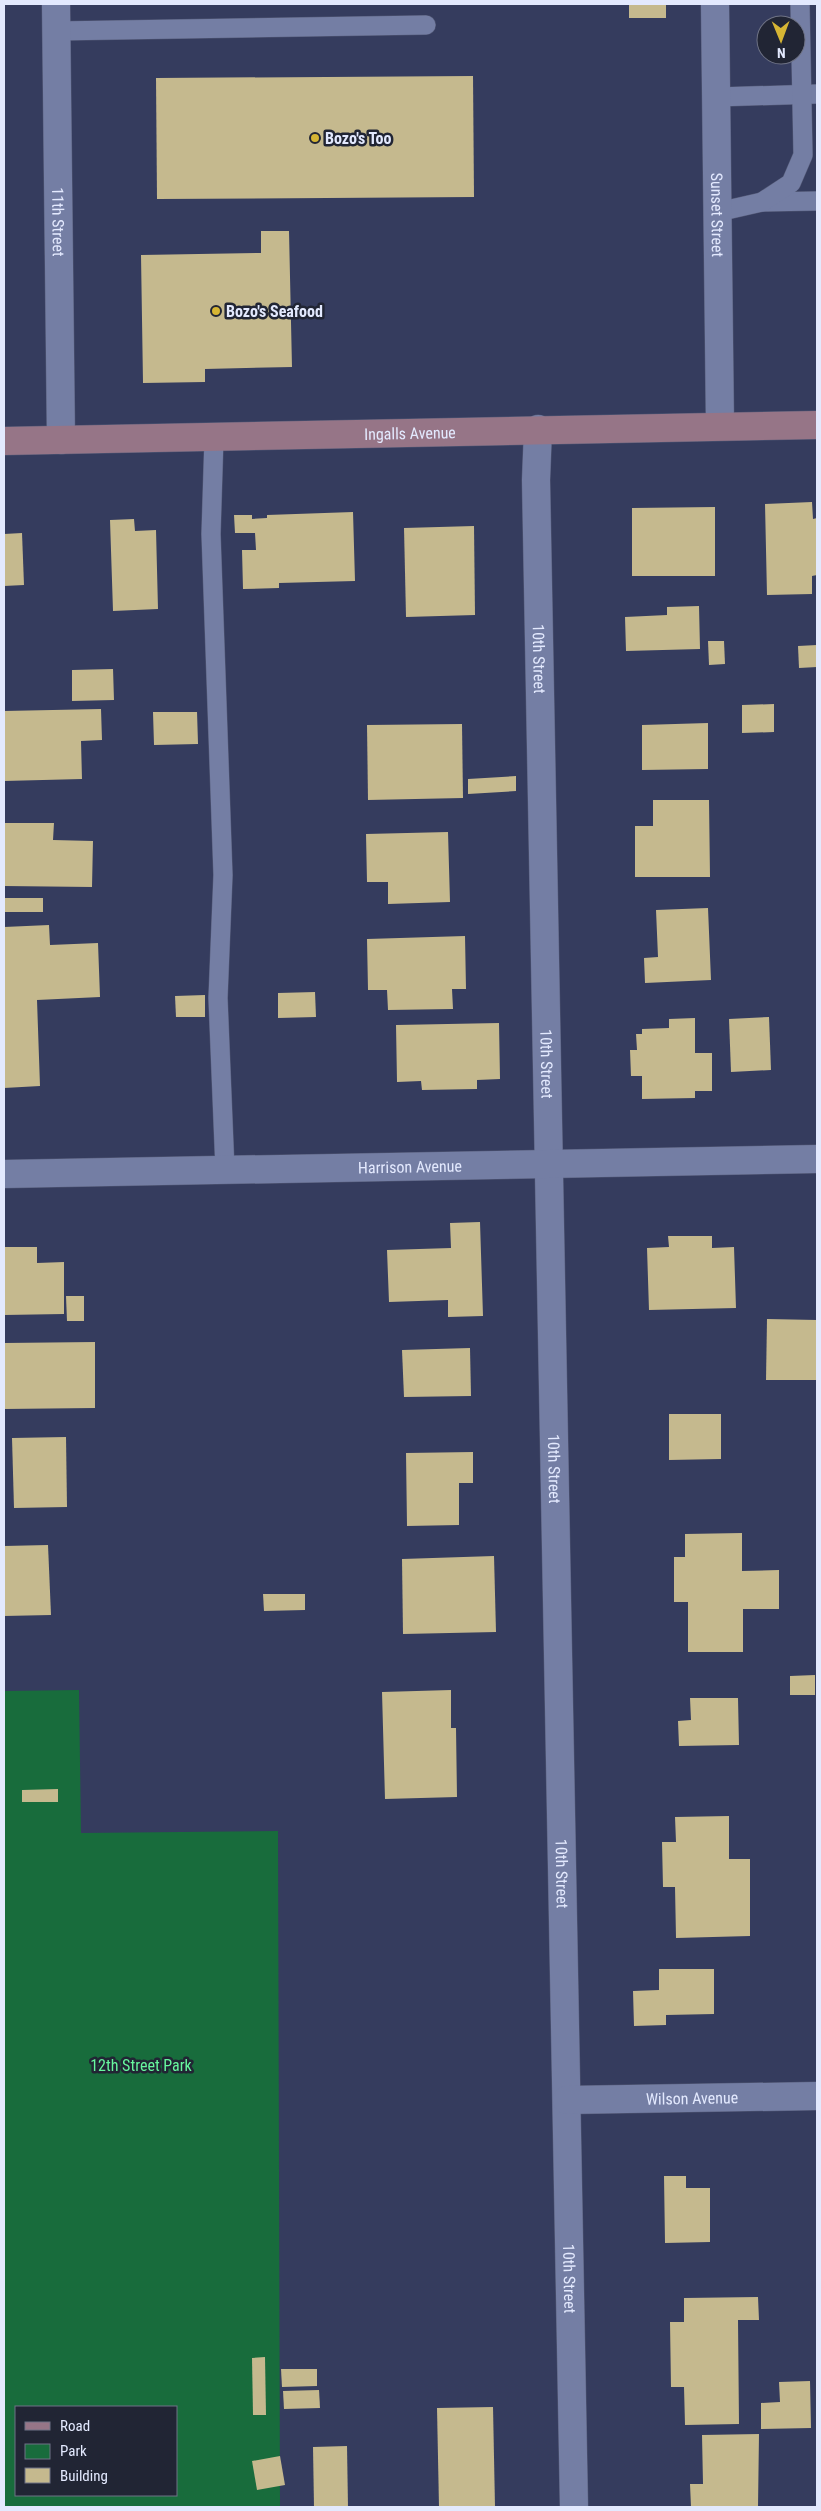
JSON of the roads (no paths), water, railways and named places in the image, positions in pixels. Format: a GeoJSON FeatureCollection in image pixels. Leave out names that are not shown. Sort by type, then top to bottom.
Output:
{"type":"FeatureCollection","features":[{"type":"Feature","properties":{"kind":"main road","name":"Ingalls Avenue"},"geometry":{"type":"LineString","coordinates":[[4,441],[817,424]]}},
{"type":"Feature","properties":{"kind":"street","name":"11th Street"},"geometry":{"type":"LineString","coordinates":[[56,4],[61,440]]}},
{"type":"Feature","properties":{"kind":"street","name":"Sunset Street"},"geometry":{"type":"LineString","coordinates":[[715,4],[720,426]]}},
{"type":"Feature","properties":{"kind":"street","name":"10th Street"},"geometry":{"type":"LineString","coordinates":[[538,429],[536,490],[574,2507]]}},
{"type":"Feature","properties":{"kind":"street","name":"Harrison Avenue"},"geometry":{"type":"LineString","coordinates":[[4,1174],[817,1158]]}},
{"type":"Feature","properties":{"kind":"street","name":"Wilson Avenue"},"geometry":{"type":"LineString","coordinates":[[567,2100],[817,2096]]}},
{"type":"Feature","properties":{"kind":"lane"},"geometry":{"type":"LineString","coordinates":[[762,202],[791,183],[803,155],[809,94],[800,4]]}},
{"type":"Feature","properties":{"kind":"lane"},"geometry":{"type":"LineString","coordinates":[[56,31],[426,25]]}},
{"type":"Feature","properties":{"kind":"lane"},"geometry":{"type":"LineString","coordinates":[[717,97],[809,94]]}},
{"type":"Feature","properties":{"kind":"lane"},"geometry":{"type":"LineString","coordinates":[[718,212],[762,202],[817,201]]}},
{"type":"Feature","properties":{"kind":"lane"},"geometry":{"type":"LineString","coordinates":[[214,438],[211,534],[223,876],[218,998],[225,1170]]}},
{"type":"Feature","properties":{"kind":"place","name":"Bozo's Too"},"geometry":{"type":"Point","coordinates":[315,138]}},
{"type":"Feature","properties":{"kind":"place","name":"Bozo's Seafood"},"geometry":{"type":"Point","coordinates":[216,311]}},
{"type":"Feature","properties":{"kind":"park label","name":"12th Street Park"},"geometry":{"type":"Point","coordinates":[141,2065]}}]}
